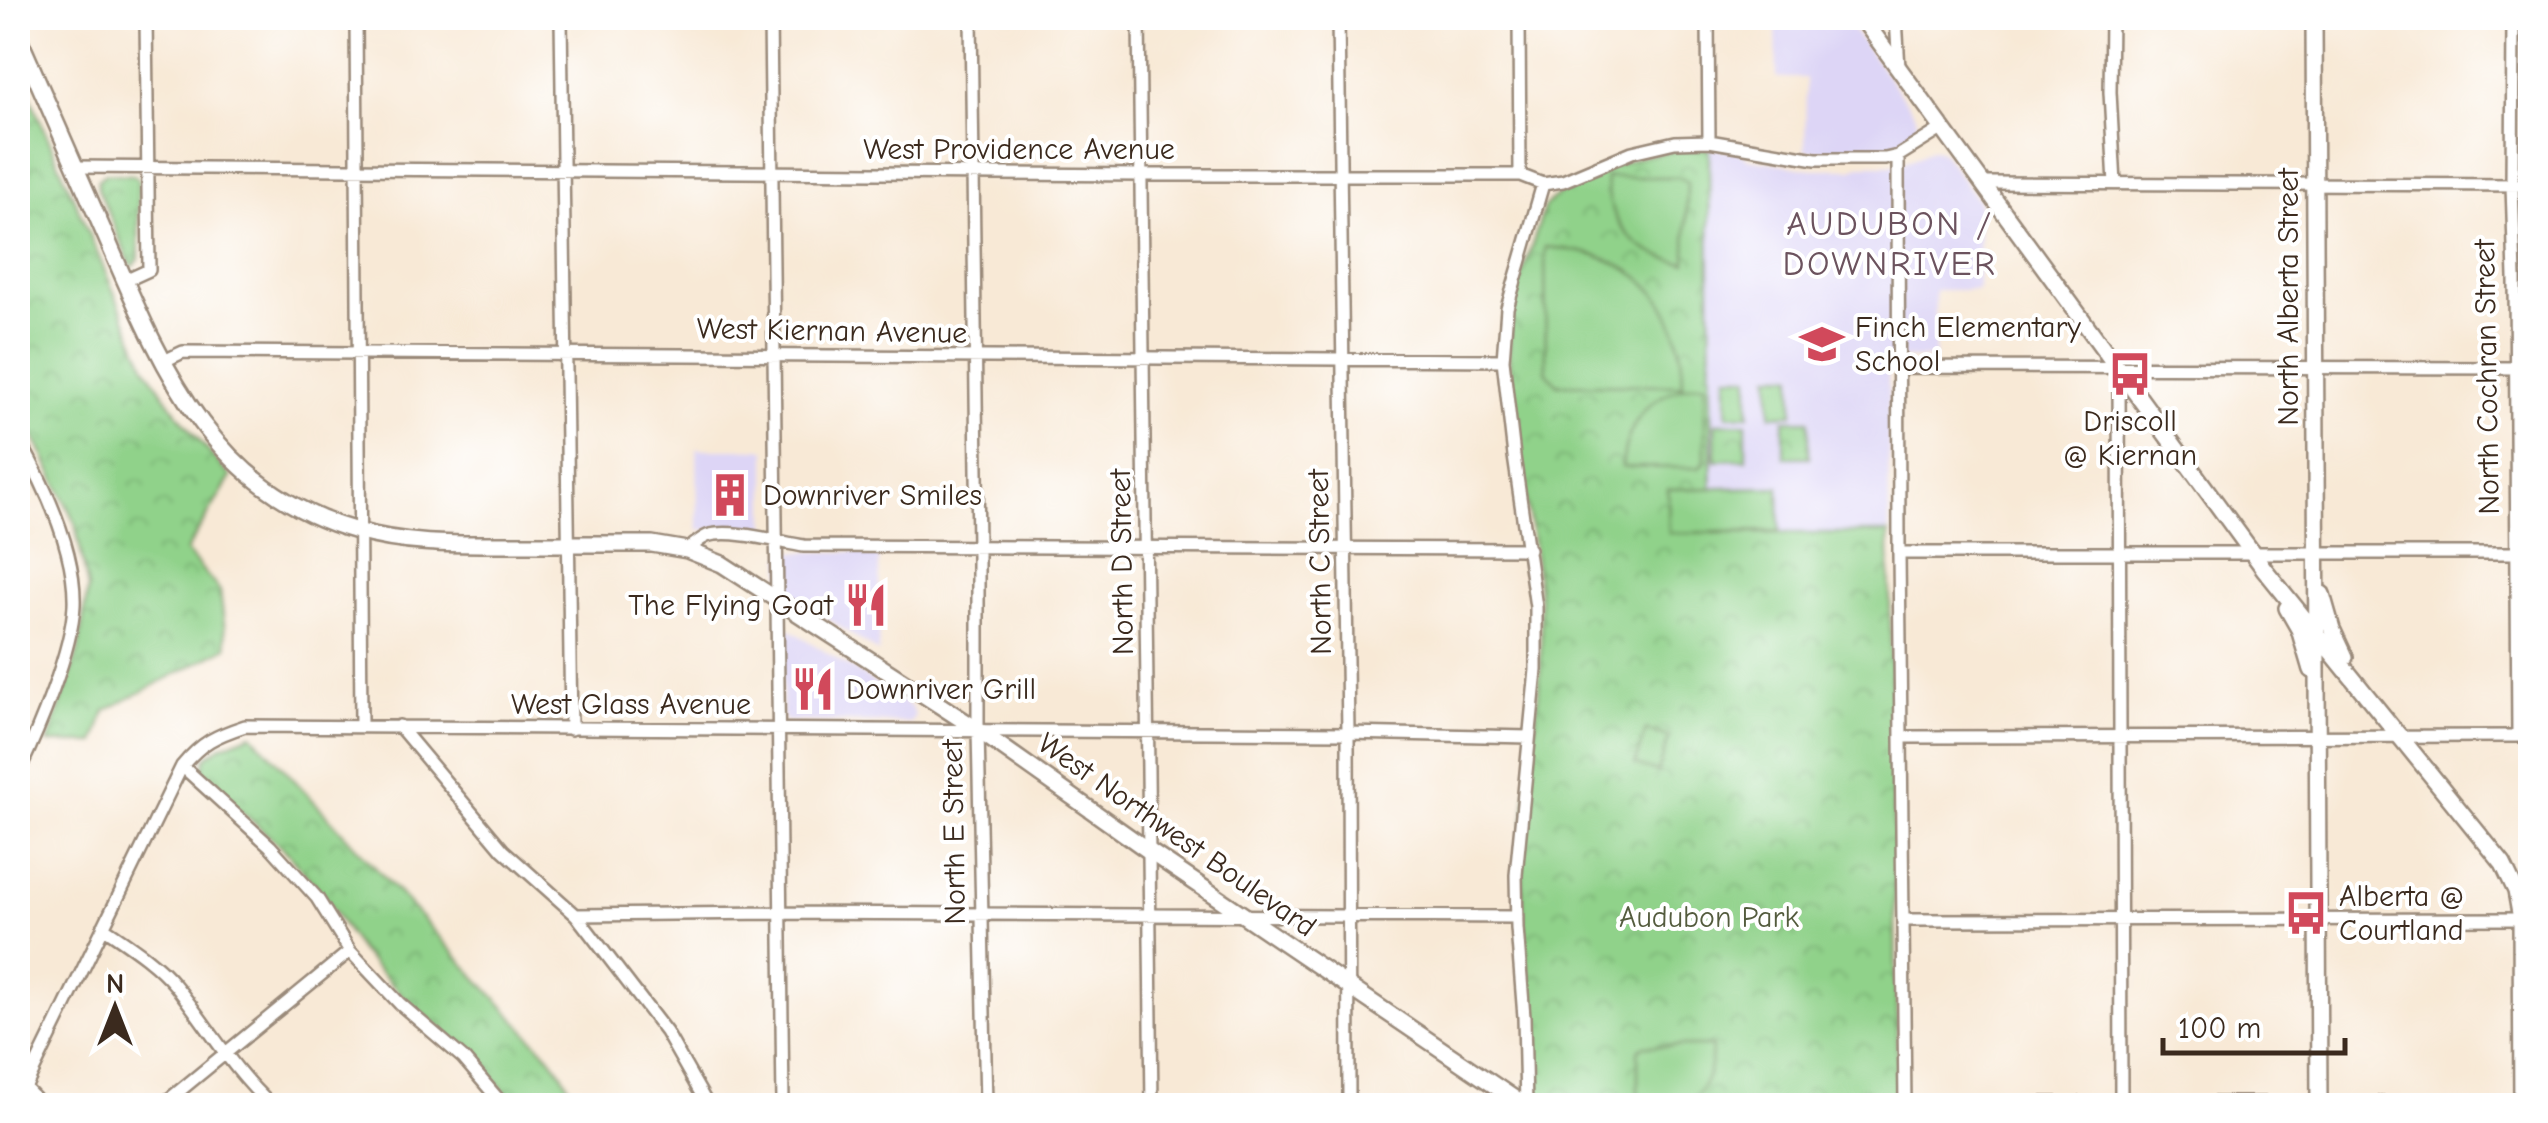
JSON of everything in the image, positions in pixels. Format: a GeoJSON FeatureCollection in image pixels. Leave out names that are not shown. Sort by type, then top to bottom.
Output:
{"type":"FeatureCollection","features":[{"type":"Feature","properties":{"kind":"main road"},"geometry":{"type":"LineString","coordinates":[[1862,18],[2265,570],[2498,855],[2526,919],[2525,1104]]}},
{"type":"Feature","properties":{"kind":"main road","name":"North Alberta Street"},"geometry":{"type":"LineString","coordinates":[[2314,18],[2319,1104]]}},
{"type":"Feature","properties":{"kind":"main road","name":"West Northwest Boulevard"},"geometry":{"type":"LineString","coordinates":[[18,36],[162,362],[200,423],[267,488],[308,513],[360,532],[420,543],[652,544],[687,550],[722,564],[978,730],[1149,851],[1526,1106]]}},
{"type":"Feature","properties":{"kind":"main road"},"geometry":{"type":"LineString","coordinates":[[2265,570],[2299,629],[2308,654],[2318,712]]}},
{"type":"Feature","properties":{"kind":"main road","name":"North Alberta Street"},"geometry":{"type":"LineString","coordinates":[[2317,577],[2332,629],[2360,687]]}},
{"type":"Feature","properties":{"kind":"street"},"geometry":{"type":"LineString","coordinates":[[125,281],[149,270],[146,18]]}},
{"type":"Feature","properties":{"kind":"street"},"geometry":{"type":"LineString","coordinates":[[356,18],[361,726]]}},
{"type":"Feature","properties":{"kind":"street"},"geometry":{"type":"LineString","coordinates":[[561,18],[571,729]]}},
{"type":"Feature","properties":{"kind":"street"},"geometry":{"type":"LineString","coordinates":[[770,18],[783,1105]]}},
{"type":"Feature","properties":{"kind":"street","name":"North E Street"},"geometry":{"type":"LineString","coordinates":[[971,18],[980,914],[986,1106]]}},
{"type":"Feature","properties":{"kind":"street","name":"North D Street"},"geometry":{"type":"LineString","coordinates":[[1140,18],[1152,1105]]}},
{"type":"Feature","properties":{"kind":"street","name":"North C Street"},"geometry":{"type":"LineString","coordinates":[[1338,18],[1349,1106]]}},
{"type":"Feature","properties":{"kind":"street"},"geometry":{"type":"LineString","coordinates":[[1519,18],[1520,175]]}},
{"type":"Feature","properties":{"kind":"street"},"geometry":{"type":"LineString","coordinates":[[1708,18],[1709,141]]}},
{"type":"Feature","properties":{"kind":"street"},"geometry":{"type":"LineString","coordinates":[[1896,18],[1899,68]]}},
{"type":"Feature","properties":{"kind":"street"},"geometry":{"type":"LineString","coordinates":[[2110,18],[2115,184]]}},
{"type":"Feature","properties":{"kind":"street","name":"North Cochran Street"},"geometry":{"type":"LineString","coordinates":[[2513,18],[2512,185],[2524,552],[2524,736]]}},
{"type":"Feature","properties":{"kind":"street"},"geometry":{"type":"LineString","coordinates":[[1526,1106],[1517,917],[1519,834],[1536,670],[1536,623],[1504,360],[1507,308],[1543,184],[1563,181],[1653,146],[1709,141],[1816,159],[1885,159],[1898,156],[1943,128]]}},
{"type":"Feature","properties":{"kind":"street"},"geometry":{"type":"LineString","coordinates":[[1898,156],[1905,1104],[2525,1104]]}},
{"type":"Feature","properties":{"kind":"street","name":"West Providence Avenue"},"geometry":{"type":"LineString","coordinates":[[75,167],[1520,175],[1543,184]]}},
{"type":"Feature","properties":{"kind":"street"},"geometry":{"type":"LineString","coordinates":[[1982,183],[2530,185]]}},
{"type":"Feature","properties":{"kind":"street","name":"West Kiernan Avenue"},"geometry":{"type":"LineString","coordinates":[[162,362],[182,352],[1504,360]]}},
{"type":"Feature","properties":{"kind":"street"},"geometry":{"type":"LineString","coordinates":[[1898,367],[2530,368]]}},
{"type":"Feature","properties":{"kind":"street"},"geometry":{"type":"LineString","coordinates":[[2119,368],[2121,1104]]}},
{"type":"Feature","properties":{"kind":"street"},"geometry":{"type":"LineString","coordinates":[[18,438],[67,550],[74,607],[58,674],[18,773]]}},
{"type":"Feature","properties":{"kind":"street"},"geometry":{"type":"LineString","coordinates":[[687,550],[709,536],[763,537],[804,546],[1529,549]]}},
{"type":"Feature","properties":{"kind":"street"},"geometry":{"type":"LineString","coordinates":[[1899,553],[2524,552]]}},
{"type":"Feature","properties":{"kind":"street","name":"West Glass Avenue"},"geometry":{"type":"LineString","coordinates":[[182,766],[214,736],[245,726],[1529,737]]}},
{"type":"Feature","properties":{"kind":"street"},"geometry":{"type":"LineString","coordinates":[[399,726],[502,850],[576,916],[666,1032],[708,1106]]}},
{"type":"Feature","properties":{"kind":"street"},"geometry":{"type":"LineString","coordinates":[[1901,736],[2524,736]]}},
{"type":"Feature","properties":{"kind":"street"},"geometry":{"type":"LineString","coordinates":[[42,1106],[21,1087],[182,766],[270,846],[317,898],[350,951],[400,1004],[462,1058],[504,1106]]}},
{"type":"Feature","properties":{"kind":"street"},"geometry":{"type":"LineString","coordinates":[[576,916],[779,913],[1517,917]]}},
{"type":"Feature","properties":{"kind":"street"},"geometry":{"type":"LineString","coordinates":[[1904,920],[2526,919]]}},
{"type":"Feature","properties":{"kind":"street"},"geometry":{"type":"LineString","coordinates":[[103,927],[161,970],[256,1092],[272,1106]]}},
{"type":"Feature","properties":{"kind":"street"},"geometry":{"type":"LineString","coordinates":[[160,1106],[350,951]]}},
{"type":"Feature","properties":{"kind":"street"},"geometry":{"type":"LineString","coordinates":[[772,1106],[954,1106]]}},
{"type":"Feature","properties":{"kind":"street"},"geometry":{"type":"LineString","coordinates":[[1011,1106],[1319,1106]]}},
{"type":"Feature","properties":{"kind":"shaded area"},"geometry":{"type":"Polygon","coordinates":[[[1776,18],[1844,18],[1915,114],[1915,133],[1886,152],[1805,151],[1806,78],[1777,78],[1776,18]]]}},
{"type":"Feature","properties":{"kind":"shaded area","name":"Finch Elementary School"},"geometry":{"type":"Polygon","coordinates":[[[1709,148],[1812,169],[1891,165],[1931,149],[1938,150],[1979,202],[1978,290],[1935,290],[1935,358],[1888,358],[1889,533],[1712,533],[1709,148]]]}},
{"type":"Feature","properties":{"kind":"shaded area"},"geometry":{"type":"Polygon","coordinates":[[[697,449],[766,449],[764,529],[698,530],[697,449]]]}},
{"type":"Feature","properties":{"kind":"shaded area"},"geometry":{"type":"Polygon","coordinates":[[[785,552],[879,552],[879,653],[784,589],[781,558],[785,552]]]}},
{"type":"Feature","properties":{"kind":"shaded area"},"geometry":{"type":"Polygon","coordinates":[[[788,628],[910,706],[915,714],[912,721],[786,721],[782,633],[788,628]]]}},
{"type":"Feature","properties":{"kind":"green space"},"geometry":{"type":"Polygon","coordinates":[[[18,68],[146,367],[165,397],[231,477],[186,551],[220,591],[227,647],[105,711],[95,743],[48,743],[78,652],[88,588],[75,523],[18,409],[18,68]]]}},
{"type":"Feature","properties":{"kind":"green space","name":"Audubon Park"},"geometry":{"type":"Polygon","coordinates":[[[1709,148],[1712,533],[1889,533],[1898,1105],[1550,1106],[1532,1091],[1533,1024],[1522,868],[1541,635],[1510,380],[1512,316],[1544,208],[1553,199],[1599,172],[1629,160],[1709,148]]]}},
{"type":"Feature","properties":{"kind":"green space"},"geometry":{"type":"Polygon","coordinates":[[[106,173],[134,175],[138,179],[139,258],[134,266],[98,188],[98,180],[106,173]]]}},
{"type":"Feature","properties":{"kind":"green space"},"geometry":{"type":"Polygon","coordinates":[[[1606,177],[1679,177],[1687,182],[1686,263],[1653,253],[1629,236],[1613,210],[1606,177]]]}},
{"type":"Feature","properties":{"kind":"green space"},"geometry":{"type":"Polygon","coordinates":[[[1545,247],[1603,258],[1647,284],[1674,325],[1683,385],[1557,384],[1546,371],[1545,247]]]}},
{"type":"Feature","properties":{"kind":"green space"},"geometry":{"type":"Polygon","coordinates":[[[1770,375],[1793,375],[1793,414],[1771,415],[1770,375]]]}},
{"type":"Feature","properties":{"kind":"green space"},"geometry":{"type":"Polygon","coordinates":[[[1727,376],[1749,376],[1749,415],[1727,415],[1727,376]]]}},
{"type":"Feature","properties":{"kind":"green space"},"geometry":{"type":"Polygon","coordinates":[[[1705,383],[1705,461],[1699,468],[1622,467],[1630,434],[1647,408],[1672,392],[1705,383]]]}},
{"type":"Feature","properties":{"kind":"green space"},"geometry":{"type":"Polygon","coordinates":[[[1784,420],[1809,420],[1809,457],[1784,457],[1784,420]]]}},
{"type":"Feature","properties":{"kind":"green space"},"geometry":{"type":"Polygon","coordinates":[[[1715,423],[1746,423],[1746,459],[1715,460],[1715,423]]]}},
{"type":"Feature","properties":{"kind":"green space"},"geometry":{"type":"Polygon","coordinates":[[[1779,487],[1780,531],[1669,533],[1668,489],[1779,487]]]}},
{"type":"Feature","properties":{"kind":"green space"},"geometry":{"type":"Polygon","coordinates":[[[1646,730],[1669,737],[1658,772],[1635,765],[1646,730]]]}},
{"type":"Feature","properties":{"kind":"green space"},"geometry":{"type":"Polygon","coordinates":[[[252,734],[549,1056],[579,1105],[515,1105],[464,1048],[410,1003],[360,951],[324,896],[285,850],[206,780],[202,772],[206,757],[221,746],[252,734]]]}},
{"type":"Feature","properties":{"kind":"green space"},"geometry":{"type":"Polygon","coordinates":[[[1642,1046],[1712,1046],[1706,1079],[1686,1105],[1638,1105],[1638,1051],[1642,1046]]]}},
{"type":"Feature","properties":{"kind":"place","name":"Finch Elementary School"},"geometry":{"type":"Point","coordinates":[1822,344]}},
{"type":"Feature","properties":{"kind":"place","name":"Driscoll @ Kiernan"},"geometry":{"type":"Point","coordinates":[2130,374]}},
{"type":"Feature","properties":{"kind":"place","name":"Downriver Smiles"},"geometry":{"type":"Point","coordinates":[730,495]}},
{"type":"Feature","properties":{"kind":"place","name":"The Flying Goat"},"geometry":{"type":"Point","coordinates":[866,605]}},
{"type":"Feature","properties":{"kind":"place","name":"Downriver Grill"},"geometry":{"type":"Point","coordinates":[813,689]}},
{"type":"Feature","properties":{"kind":"place","name":"Alberta @ Courtland"},"geometry":{"type":"Point","coordinates":[2306,913]}},
{"type":"Feature","properties":{"kind":"district","name":"AUDUBON / DOWNRIVER"},"geometry":{"type":"Point","coordinates":[1890,243]}}]}
